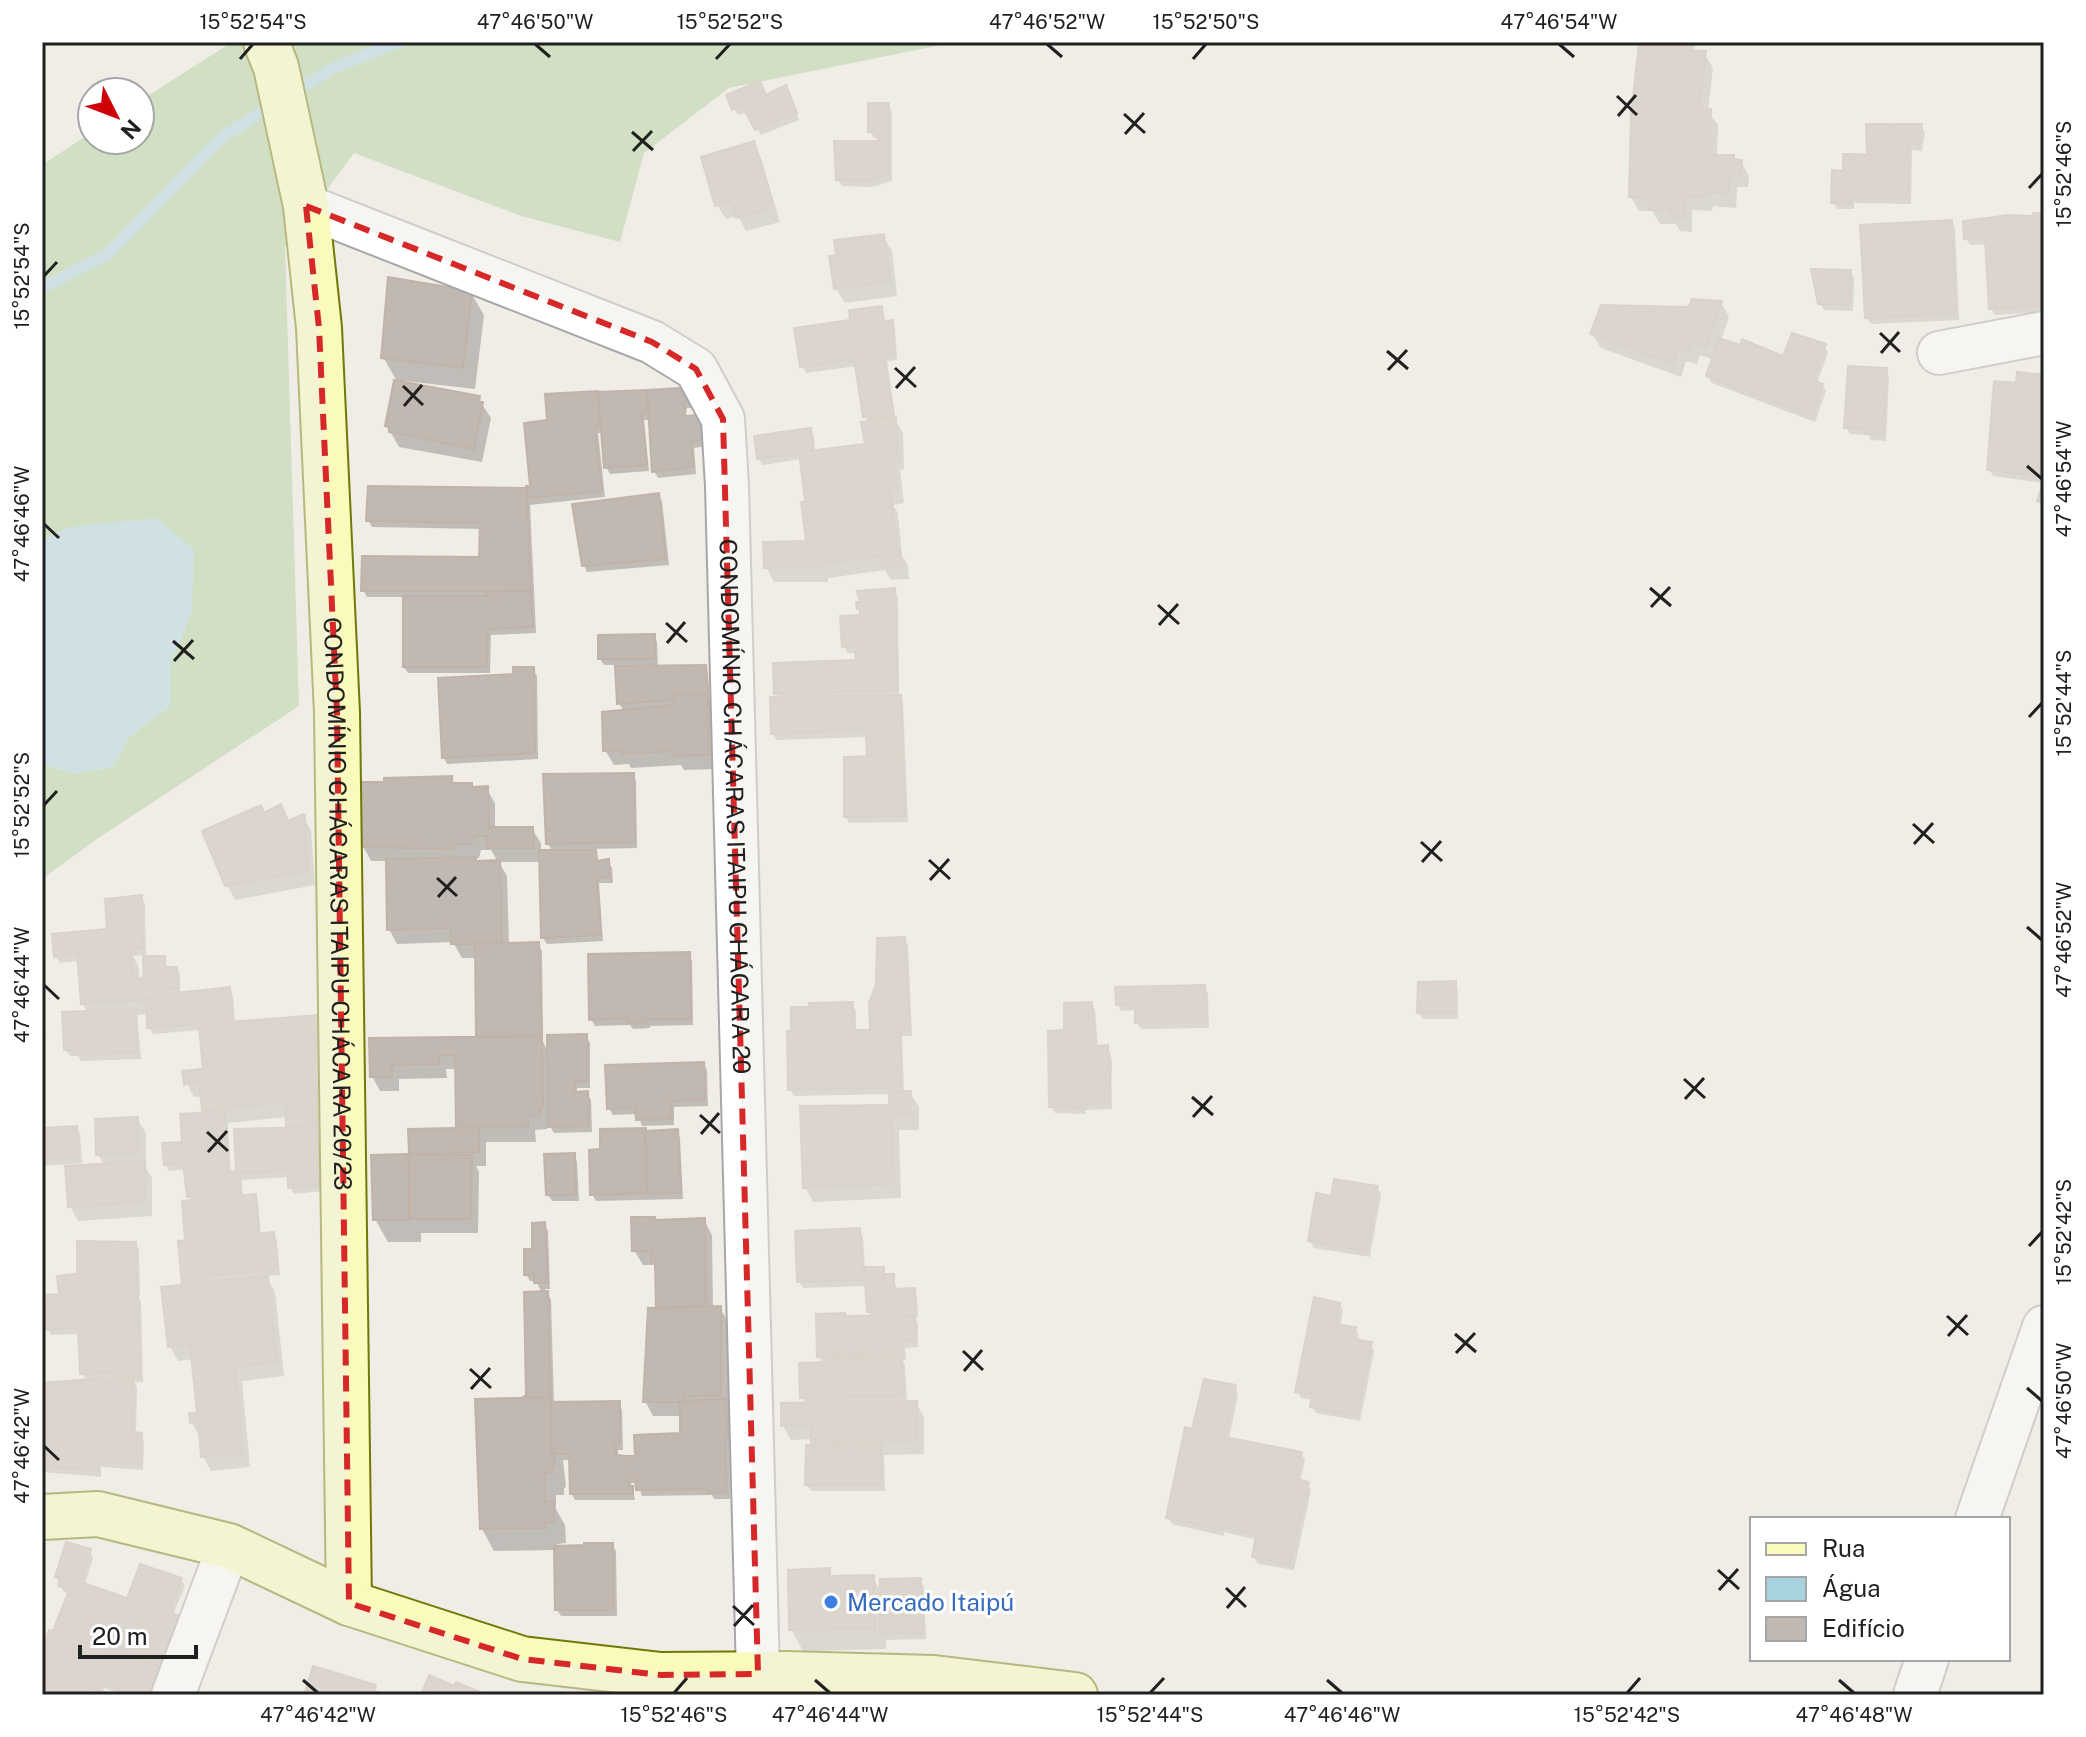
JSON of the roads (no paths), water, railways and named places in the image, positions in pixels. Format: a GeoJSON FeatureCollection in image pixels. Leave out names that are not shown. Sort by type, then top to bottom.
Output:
{"type":"FeatureCollection","features":[{"type":"Feature","properties":{"kind":"street","name":"CONDOMÍNIO CHÁCARAS ITAIPU CHÁCARA 20/23"},"geometry":{"type":"LineString","coordinates":[[271,55],[289,120],[306,206],[319,328],[337,713],[349,1603]]}},
{"type":"Feature","properties":{"kind":"street","name":"CONDOMÍNIO CHÁCARAS ITAIPU CHÁCARA 20"},"geometry":{"type":"LineString","coordinates":[[306,206],[652,342],[696,369],[723,419],[772,1674]]}},
{"type":"Feature","properties":{"kind":"street"},"geometry":{"type":"LineString","coordinates":[[1939,353],[2044,333]]}},
{"type":"Feature","properties":{"kind":"street"},"geometry":{"type":"LineString","coordinates":[[1978,1517],[2044,1327]]}},
{"type":"Feature","properties":{"kind":"street"},"geometry":{"type":"LineString","coordinates":[[42,1517],[98,1514],[229,1546],[349,1603],[522,1659],[657,1685],[772,1674],[934,1678],[1075,1695]]}},
{"type":"Feature","properties":{"kind":"street"},"geometry":{"type":"LineString","coordinates":[[173,1695],[229,1546]]}},
{"type":"Feature","properties":{"kind":"street"},"geometry":{"type":"LineString","coordinates":[[1915,1695],[1926,1661]]}},
{"type":"Feature","properties":{"kind":"water"},"geometry":{"type":"Polygon","coordinates":[[[156,518],[194,549],[192,611],[171,661],[171,705],[129,737],[113,767],[75,773],[42,765],[42,541],[69,527],[156,518]]]}},
{"type":"Feature","properties":{"kind":"waterway"},"geometry":{"type":"LineString","coordinates":[[291,94],[335,67],[400,42]]}},
{"type":"Feature","properties":{"kind":"waterway"},"geometry":{"type":"LineString","coordinates":[[42,288],[108,254],[221,138],[276,103]]}},
{"type":"Feature","properties":{"kind":"place","name":"Mercado Itaipú"},"geometry":{"type":"Point","coordinates":[831,1602]}}]}
